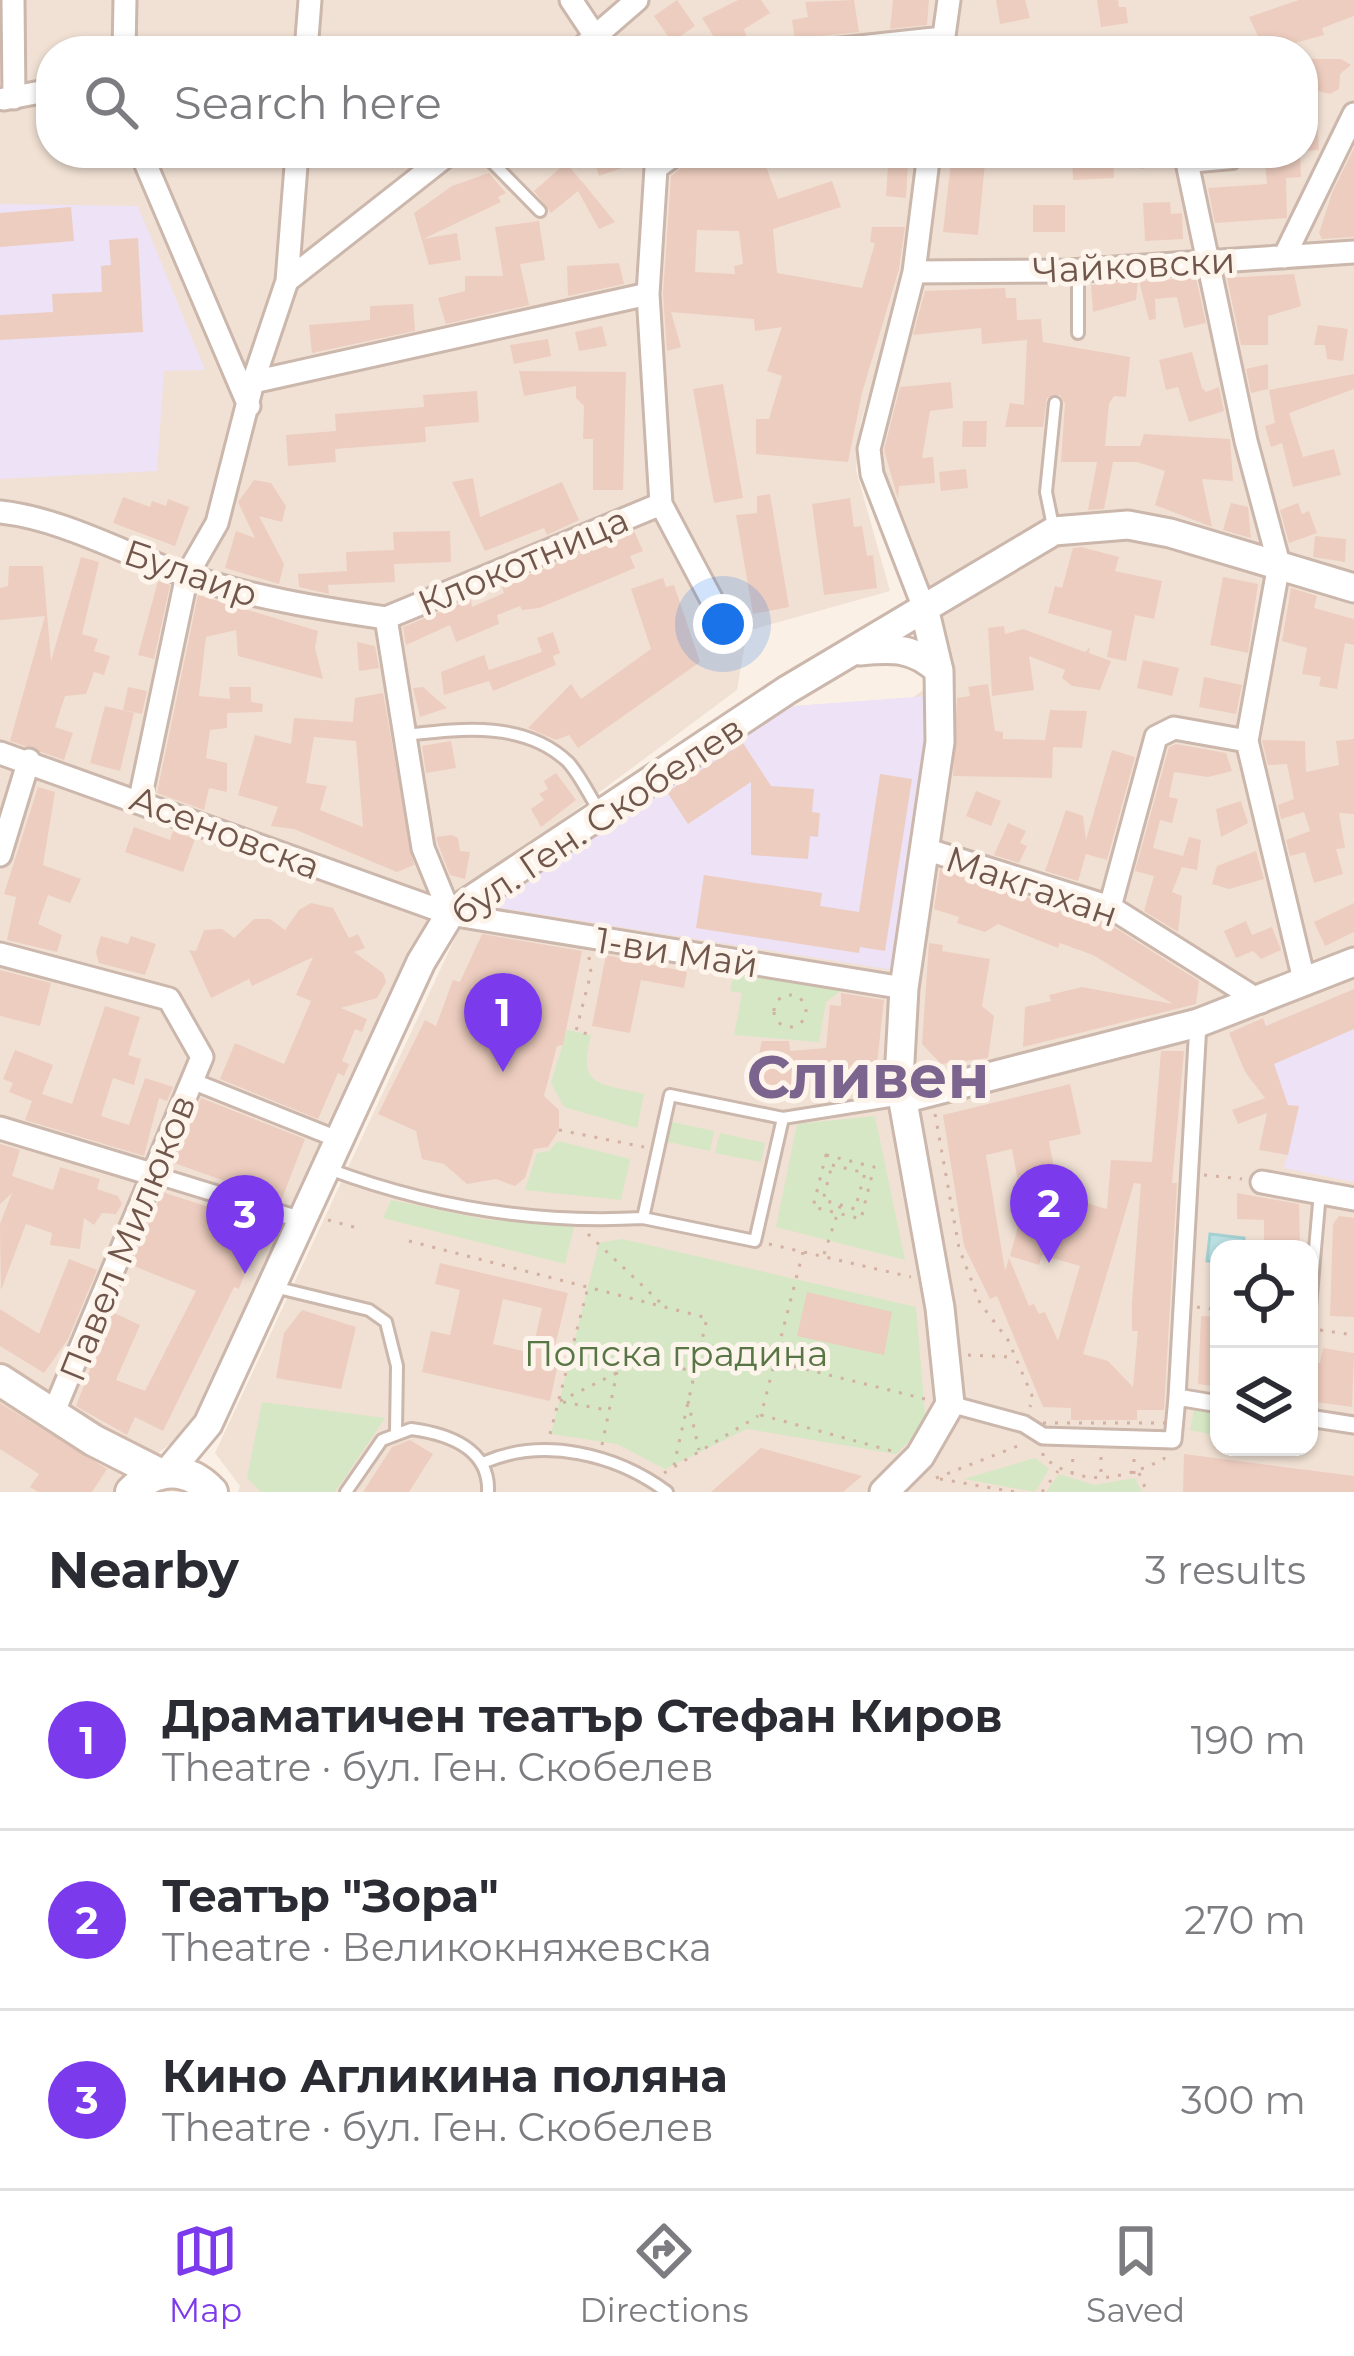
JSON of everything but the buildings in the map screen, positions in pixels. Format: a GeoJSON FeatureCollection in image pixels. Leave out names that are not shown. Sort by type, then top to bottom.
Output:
{"type":"FeatureCollection","features":[{"type":"Feature","properties":{"kind":"main road"},"geometry":{"type":"LineString","coordinates":[[0,1380],[93,1440],[163,1473],[186,1473],[210,1490]]}},
{"type":"Feature","properties":{"kind":"main road"},"geometry":{"type":"LineString","coordinates":[[93,1440],[129,1492],[163,1473]]}},
{"type":"Feature","properties":{"kind":"street"},"geometry":{"type":"LineString","coordinates":[[7,99],[13,0]]}},
{"type":"Feature","properties":{"kind":"street"},"geometry":{"type":"LineString","coordinates":[[124,36],[125,0]]}},
{"type":"Feature","properties":{"kind":"street"},"geometry":{"type":"LineString","coordinates":[[307,36],[310,0]]}},
{"type":"Feature","properties":{"kind":"street"},"geometry":{"type":"LineString","coordinates":[[571,0],[588,36]]}},
{"type":"Feature","properties":{"kind":"street"},"geometry":{"type":"LineString","coordinates":[[603,36],[637,0]]}},
{"type":"Feature","properties":{"kind":"street"},"geometry":{"type":"LineString","coordinates":[[944,36],[949,0]]}},
{"type":"Feature","properties":{"kind":"street"},"geometry":{"type":"LineString","coordinates":[[1284,257],[1354,114]]}},
{"type":"Feature","properties":{"kind":"street"},"geometry":{"type":"LineString","coordinates":[[147,168],[249,408]]}},
{"type":"Feature","properties":{"kind":"street"},"geometry":{"type":"LineString","coordinates":[[140,800],[187,575],[217,523],[253,382],[287,281],[296,168]]}},
{"type":"Feature","properties":{"kind":"street"},"geometry":{"type":"LineString","coordinates":[[287,281],[431,168]]}},
{"type":"Feature","properties":{"kind":"street"},"geometry":{"type":"LineString","coordinates":[[656,168],[648,294],[661,504],[724,623]]}},
{"type":"Feature","properties":{"kind":"street"},"geometry":{"type":"LineString","coordinates":[[884,1492],[900,1462],[935,1435],[950,1396],[911,1097],[898,1054],[940,742],[939,670],[924,608],[872,474],[869,448],[914,272],[926,168]]}},
{"type":"Feature","properties":{"kind":"street"},"geometry":{"type":"LineString","coordinates":[[1188,168],[1279,564],[1246,741],[1305,984]]}},
{"type":"Feature","properties":{"kind":"street","name":"Чайковски"},"geometry":{"type":"LineString","coordinates":[[914,272],[1078,271],[1354,252]]}},
{"type":"Feature","properties":{"kind":"street"},"geometry":{"type":"LineString","coordinates":[[253,382],[648,294]]}},
{"type":"Feature","properties":{"kind":"street","name":"Клокотница"},"geometry":{"type":"LineString","coordinates":[[386,618],[661,504]]}},
{"type":"Feature","properties":{"kind":"street","name":"Булаир"},"geometry":{"type":"LineString","coordinates":[[0,512],[32,515],[187,575],[281,603],[386,618]]}},
{"type":"Feature","properties":{"kind":"street"},"geometry":{"type":"LineString","coordinates":[[1054,530],[1128,525],[1354,588]]}},
{"type":"Feature","properties":{"kind":"street","name":"бул. Ген. Скобелев"},"geometry":{"type":"LineString","coordinates":[[163,1473],[208,1424],[307,1218],[421,962],[450,914],[601,812],[1054,530]]}},
{"type":"Feature","properties":{"kind":"street"},"geometry":{"type":"LineString","coordinates":[[386,618],[423,848],[450,914]]}},
{"type":"Feature","properties":{"kind":"street"},"geometry":{"type":"LineString","coordinates":[[854,652],[906,650],[923,655],[939,670]]}},
{"type":"Feature","properties":{"kind":"street"},"geometry":{"type":"LineString","coordinates":[[1110,907],[1156,736],[1174,728],[1246,741]]}},
{"type":"Feature","properties":{"kind":"street","name":"Асеновска"},"geometry":{"type":"LineString","coordinates":[[0,753],[450,914]]}},
{"type":"Feature","properties":{"kind":"street"},"geometry":{"type":"LineString","coordinates":[[0,854],[29,760]]}},
{"type":"Feature","properties":{"kind":"street","name":"Макгахан"},"geometry":{"type":"LineString","coordinates":[[925,849],[1110,907],[1261,1002]]}},
{"type":"Feature","properties":{"kind":"street","name":"1-ви Май"},"geometry":{"type":"LineString","coordinates":[[450,914],[904,988]]}},
{"type":"Feature","properties":{"kind":"street","name":"Павел Милюков"},"geometry":{"type":"LineString","coordinates":[[0,953],[169,999],[202,1057],[53,1414]]}},
{"type":"Feature","properties":{"kind":"street"},"geometry":{"type":"LineString","coordinates":[[911,1097],[1198,1023],[1354,962]]}},
{"type":"Feature","properties":{"kind":"street"},"geometry":{"type":"LineString","coordinates":[[950,1396],[1024,1424],[1042,1436],[1173,1439],[1198,1023]]}},
{"type":"Feature","properties":{"kind":"street"},"geometry":{"type":"LineString","coordinates":[[192,1081],[342,1141]]}},
{"type":"Feature","properties":{"kind":"street"},"geometry":{"type":"LineString","coordinates":[[0,1128],[307,1218]]}},
{"type":"Feature","properties":{"kind":"street"},"geometry":{"type":"LineString","coordinates":[[1262,1181],[1354,1199]]}},
{"type":"Feature","properties":{"kind":"street"},"geometry":{"type":"LineString","coordinates":[[1178,1397],[1210,1402]]}},
{"type":"Feature","properties":{"kind":"street"},"geometry":{"type":"LineString","coordinates":[[1318,1420],[1354,1426]]}},
{"type":"Feature","properties":{"kind":"street","name":"бул. Ген. Скобелев"},"geometry":{"type":"LineString","coordinates":[[208,1424],[210,1490]]}},
{"type":"Feature","properties":{"kind":"lane"},"geometry":{"type":"LineString","coordinates":[[498,168],[541,211]]}},
{"type":"Feature","properties":{"kind":"lane"},"geometry":{"type":"LineString","coordinates":[[1078,271],[1078,333]]}},
{"type":"Feature","properties":{"kind":"lane"},"geometry":{"type":"LineString","coordinates":[[1054,530],[1046,492],[1055,404]]}},
{"type":"Feature","properties":{"kind":"lane"},"geometry":{"type":"LineString","coordinates":[[405,735],[476,727],[515,735],[568,763],[601,812]]}},
{"type":"Feature","properties":{"kind":"lane"},"geometry":{"type":"LineString","coordinates":[[643,1217],[670,1095],[783,1118],[911,1097]]}},
{"type":"Feature","properties":{"kind":"lane"},"geometry":{"type":"LineString","coordinates":[[329,1169],[418,1199],[476,1210],[643,1217],[755,1241],[783,1118]]}},
{"type":"Feature","properties":{"kind":"lane"},"geometry":{"type":"LineString","coordinates":[[1316,1240],[1320,1192]]}},
{"type":"Feature","properties":{"kind":"lane"},"geometry":{"type":"LineString","coordinates":[[274,1286],[370,1310],[386,1322],[394,1339],[396,1431]]}},
{"type":"Feature","properties":{"kind":"lane"},"geometry":{"type":"LineString","coordinates":[[346,1492],[382,1440],[396,1431],[428,1431],[484,1462]]}},
{"type":"Feature","properties":{"kind":"lane"},"geometry":{"type":"LineString","coordinates":[[484,1462],[517,1449],[546,1448],[652,1481],[668,1492]]}},
{"type":"Feature","properties":{"kind":"lane"},"geometry":{"type":"LineString","coordinates":[[484,1462],[488,1492]]}},
{"type":"Feature","properties":{"kind":"path"},"geometry":{"type":"LineString","coordinates":[[587,938],[591,974],[576,1031],[592,1035]]}},
{"type":"Feature","properties":{"kind":"path"},"geometry":{"type":"LineString","coordinates":[[793,994],[801,999],[806,1009],[800,1023],[784,1026],[776,1019],[779,999],[793,994]]}},
{"type":"Feature","properties":{"kind":"path"},"geometry":{"type":"LineString","coordinates":[[911,1097],[937,1117],[959,1248],[980,1303],[1033,1398],[1024,1424]]}},
{"type":"Feature","properties":{"kind":"path"},"geometry":{"type":"LineString","coordinates":[[559,1130],[658,1150]]}},
{"type":"Feature","properties":{"kind":"path"},"geometry":{"type":"LineString","coordinates":[[826,1155],[874,1167],[861,1219],[837,1213],[813,1207],[826,1155]]}},
{"type":"Feature","properties":{"kind":"path"},"geometry":{"type":"LineString","coordinates":[[832,1165],[865,1173],[856,1209],[840,1204],[823,1200],[832,1165]]}},
{"type":"Feature","properties":{"kind":"path"},"geometry":{"type":"LineString","coordinates":[[1190,1173],[1262,1181]]}},
{"type":"Feature","properties":{"kind":"path"},"geometry":{"type":"LineString","coordinates":[[823,1257],[840,1204]]}},
{"type":"Feature","properties":{"kind":"path"},"geometry":{"type":"LineString","coordinates":[[570,1216],[666,1307]]}},
{"type":"Feature","properties":{"kind":"path"},"geometry":{"type":"LineString","coordinates":[[307,1218],[361,1229]]}},
{"type":"Feature","properties":{"kind":"path"},"geometry":{"type":"LineString","coordinates":[[409,1241],[707,1318],[674,1465]]}},
{"type":"Feature","properties":{"kind":"path"},"geometry":{"type":"LineString","coordinates":[[755,1241],[936,1283]]}},
{"type":"Feature","properties":{"kind":"path"},"geometry":{"type":"LineString","coordinates":[[652,1481],[760,1415],[803,1252]]}},
{"type":"Feature","properties":{"kind":"path"},"geometry":{"type":"LineString","coordinates":[[546,1448],[588,1287]]}},
{"type":"Feature","properties":{"kind":"path"},"geometry":{"type":"LineString","coordinates":[[1183,1306],[1210,1309]]}},
{"type":"Feature","properties":{"kind":"path"},"geometry":{"type":"LineString","coordinates":[[1318,1329],[1354,1335]]}},
{"type":"Feature","properties":{"kind":"path"},"geometry":{"type":"LineString","coordinates":[[701,1343],[777,1363],[950,1396]]}},
{"type":"Feature","properties":{"kind":"path"},"geometry":{"type":"LineString","coordinates":[[946,1353],[1014,1357]]}},
{"type":"Feature","properties":{"kind":"path"},"geometry":{"type":"LineString","coordinates":[[559,1402],[618,1368],[637,1363],[695,1370]]}},
{"type":"Feature","properties":{"kind":"path"},"geometry":{"type":"LineString","coordinates":[[601,1446],[618,1368]]}},
{"type":"Feature","properties":{"kind":"path"},"geometry":{"type":"LineString","coordinates":[[688,1400],[699,1452]]}},
{"type":"Feature","properties":{"kind":"path"},"geometry":{"type":"LineString","coordinates":[[559,1402],[609,1410]]}},
{"type":"Feature","properties":{"kind":"path"},"geometry":{"type":"LineString","coordinates":[[760,1415],[936,1478],[1015,1492]]}},
{"type":"Feature","properties":{"kind":"path"},"geometry":{"type":"LineString","coordinates":[[936,1478],[1019,1443],[1042,1447]]}},
{"type":"Feature","properties":{"kind":"path"},"geometry":{"type":"LineString","coordinates":[[1042,1457],[1059,1469],[1090,1479],[1138,1472],[1164,1459]]}},
{"type":"Feature","properties":{"kind":"path"},"geometry":{"type":"LineString","coordinates":[[1042,1492],[1059,1469]]}},
{"type":"Feature","properties":{"kind":"path"},"geometry":{"type":"LineString","coordinates":[[1138,1472],[1147,1492]]}},
{"type":"Feature","properties":{"kind":"shaded area"},"geometry":{"type":"Polygon","coordinates":[[[0,0],[939,0],[934,36],[36,36],[36,168],[918,168],[904,280],[861,421],[856,470],[890,591],[747,631],[737,690],[438,912],[186,1432],[157,1454],[136,1492],[0,1492],[0,0]]]}},
{"type":"Feature","properties":{"kind":"shaded area"},"geometry":{"type":"Polygon","coordinates":[[[959,0],[1354,0],[1354,1492],[238,1492],[240,1486],[215,1453],[462,923],[781,707],[912,698],[946,674],[874,448],[935,168],[1318,168],[1318,36],[954,36],[959,0]]]}},
{"type":"Feature","properties":{"kind":"shaded area"},"geometry":{"type":"Polygon","coordinates":[[[0,204],[138,206],[205,370],[164,371],[157,471],[0,479],[0,204]]]}},
{"type":"Feature","properties":{"kind":"shaded area"},"geometry":{"type":"Polygon","coordinates":[[[928,696],[926,745],[893,970],[487,906],[781,707],[928,696]]]}},
{"type":"Feature","properties":{"kind":"shaded area"},"geometry":{"type":"Polygon","coordinates":[[[1354,989],[1354,1182],[1284,1168],[1288,1155],[1259,1150],[1269,1103],[1245,1072],[1229,1033],[1263,1018],[1267,1026],[1354,989]]]}},
{"type":"Feature","properties":{"kind":"green space"},"geometry":{"type":"Polygon","coordinates":[[[736,962],[855,980],[826,1002],[819,1042],[734,1035],[742,993],[730,991],[736,962]]]}},
{"type":"Feature","properties":{"kind":"green space"},"geometry":{"type":"Polygon","coordinates":[[[567,1030],[591,1035],[587,1065],[595,1080],[644,1094],[637,1128],[564,1107],[551,1083],[567,1030]]]}},
{"type":"Feature","properties":{"kind":"green space"},"geometry":{"type":"Polygon","coordinates":[[[875,1116],[905,1260],[776,1227],[797,1124],[875,1116]]]}},
{"type":"Feature","properties":{"kind":"green space"},"geometry":{"type":"Polygon","coordinates":[[[667,1121],[714,1131],[710,1151],[663,1141],[667,1121]]]}},
{"type":"Feature","properties":{"kind":"green space"},"geometry":{"type":"Polygon","coordinates":[[[720,1133],[765,1143],[761,1162],[715,1153],[720,1133]]]}},
{"type":"Feature","properties":{"kind":"green space"},"geometry":{"type":"Polygon","coordinates":[[[558,1141],[630,1159],[621,1200],[525,1190],[537,1153],[549,1151],[558,1141]]]}},
{"type":"Feature","properties":{"kind":"green space"},"geometry":{"type":"Polygon","coordinates":[[[391,1200],[488,1220],[575,1223],[565,1264],[383,1218],[391,1200]]]}},
{"type":"Feature","properties":{"kind":"green space","name":"Попска градина"},"geometry":{"type":"Polygon","coordinates":[[[622,1239],[916,1307],[926,1425],[896,1454],[747,1429],[665,1469],[617,1444],[551,1434],[599,1243],[622,1239]]]}},
{"type":"Feature","properties":{"kind":"green space"},"geometry":{"type":"Polygon","coordinates":[[[262,1402],[385,1418],[335,1492],[261,1492],[247,1478],[262,1402]]]}},
{"type":"Feature","properties":{"kind":"green space"},"geometry":{"type":"Polygon","coordinates":[[[1195,1406],[1210,1408],[1210,1434],[1190,1430],[1195,1406]]]}},
{"type":"Feature","properties":{"kind":"green space"},"geometry":{"type":"Polygon","coordinates":[[[1035,1458],[1049,1469],[1035,1492],[964,1479],[1035,1458]]]}},
{"type":"Feature","properties":{"kind":"green space"},"geometry":{"type":"Polygon","coordinates":[[[1059,1474],[1094,1485],[1135,1478],[1142,1492],[1046,1492],[1059,1474]]]}},
{"type":"Feature","properties":{"kind":"water"},"geometry":{"type":"Polygon","coordinates":[[[1210,1234],[1244,1238],[1210,1240],[1207,1261],[1210,1234]]]}},
{"type":"Feature","properties":{"kind":"place","name":"Драматичен театър Стефан Киров"},"geometry":{"type":"Point","coordinates":[503,1072]}},
{"type":"Feature","properties":{"kind":"place","name":"Театър \"Зора\""},"geometry":{"type":"Point","coordinates":[1049,1263]}},
{"type":"Feature","properties":{"kind":"place","name":"Кино Агликина поляна"},"geometry":{"type":"Point","coordinates":[245,1274]}},
{"type":"Feature","properties":{"kind":"district","name":"Сливен"},"geometry":{"type":"Point","coordinates":[868,1077]}}]}
